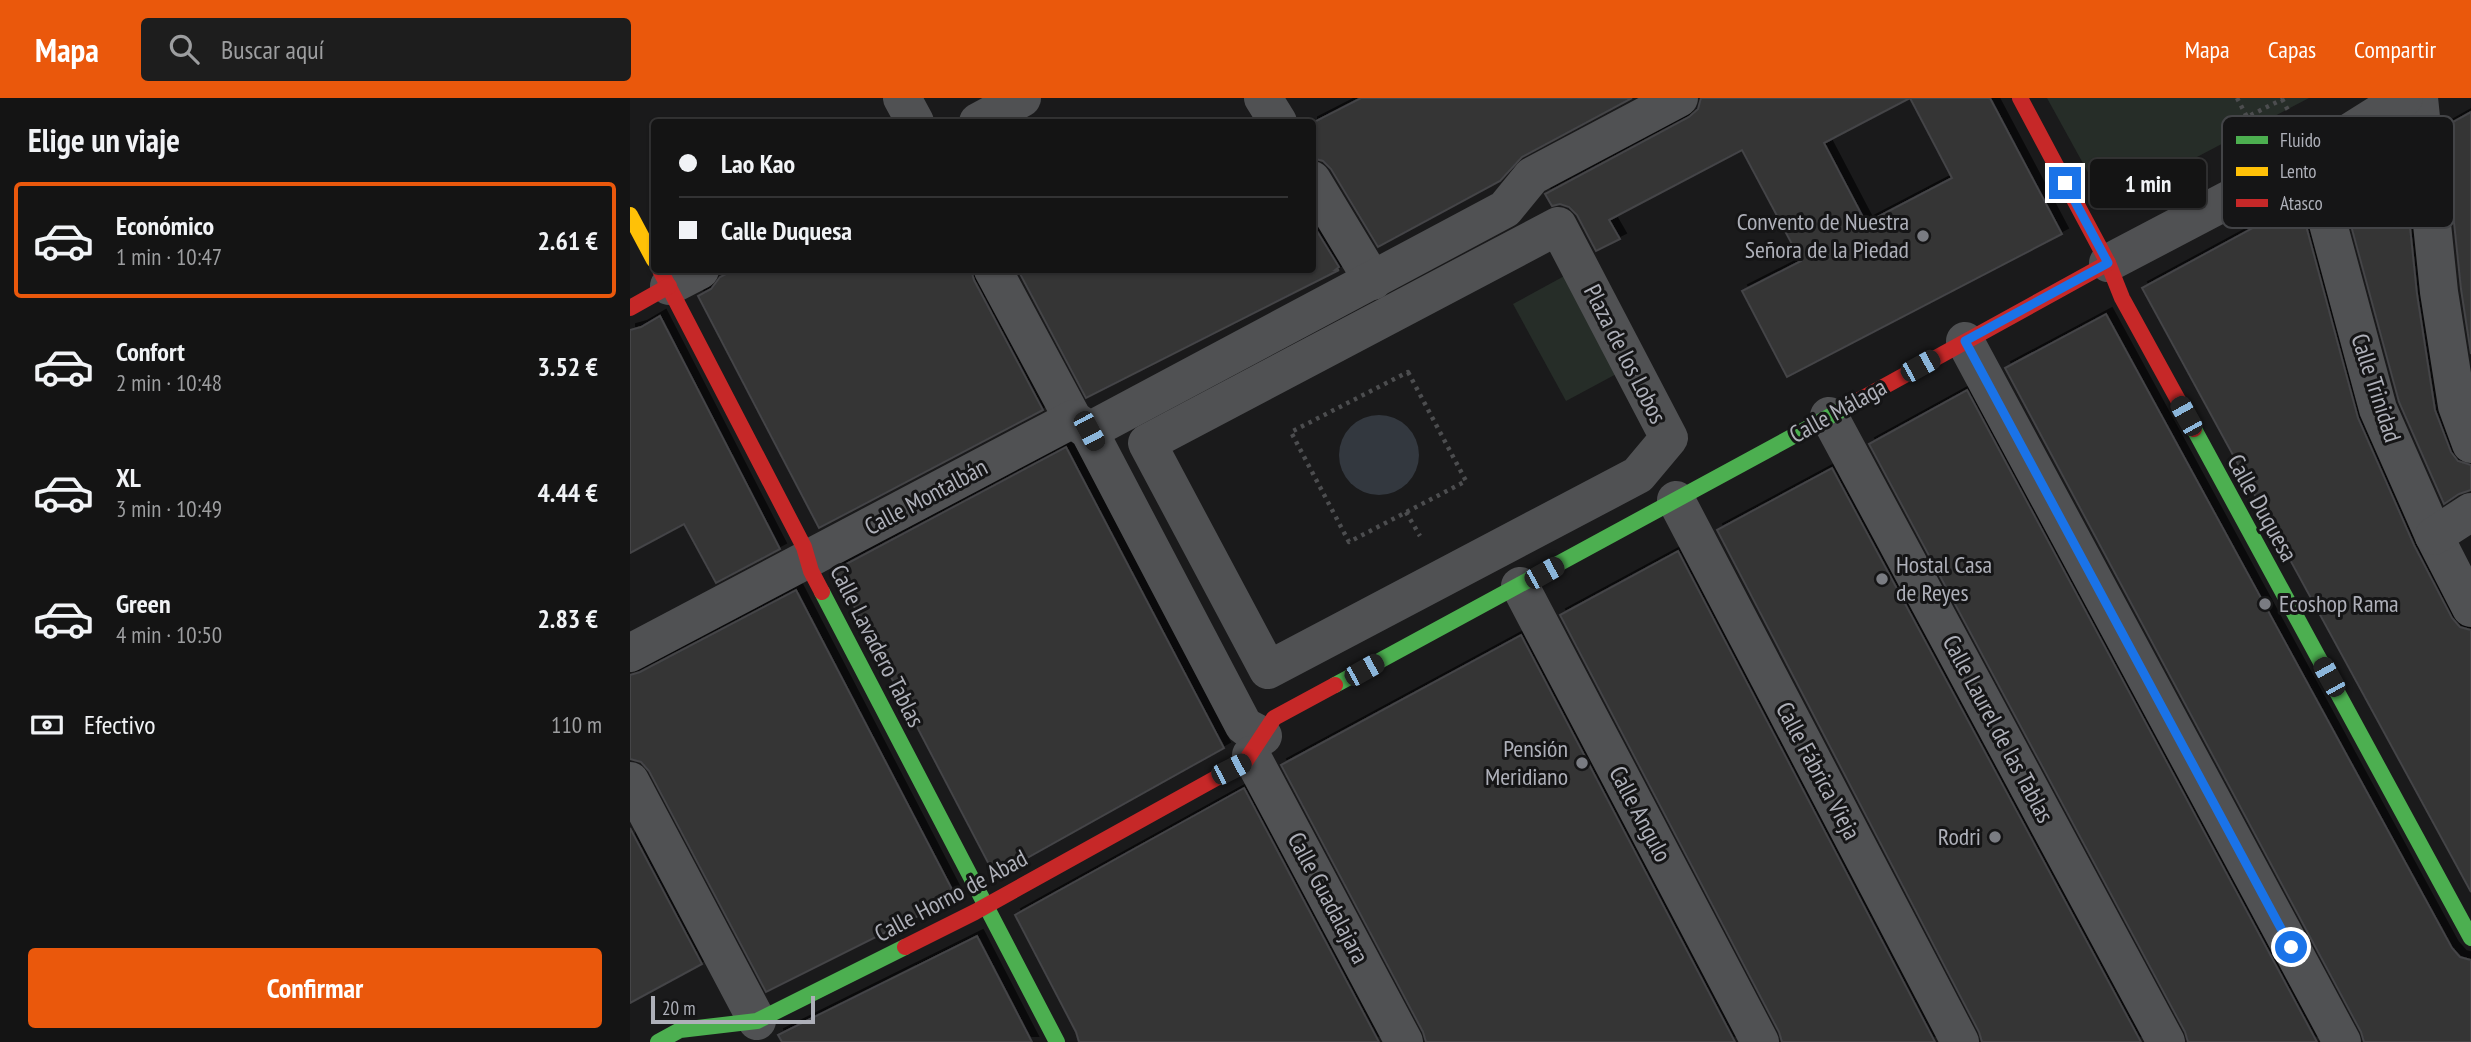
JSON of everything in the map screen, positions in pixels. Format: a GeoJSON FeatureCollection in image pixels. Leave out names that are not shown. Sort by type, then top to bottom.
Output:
{"type":"FeatureCollection","features":[{"type":"Feature","properties":{"kind":"street"},"geometry":{"type":"LineString","coordinates":[[902,98],[913,119]]}},
{"type":"Feature","properties":{"kind":"street"},"geometry":{"type":"LineString","coordinates":[[984,119],[1022,98]]}},
{"type":"Feature","properties":{"kind":"street"},"geometry":{"type":"LineString","coordinates":[[1263,98],[1276,119]]}},
{"type":"Feature","properties":{"kind":"street"},"geometry":{"type":"LineString","coordinates":[[1081,425],[1373,281],[1505,209],[1532,176],[1679,98]]}},
{"type":"Feature","properties":{"kind":"street","name":"Calle Duquesa"},"geometry":{"type":"LineString","coordinates":[[2020,98],[2108,263],[2122,298],[2471,938]]}},
{"type":"Feature","properties":{"kind":"street","name":"Calle Málaga"},"geometry":{"type":"LineString","coordinates":[[2374,116],[2403,98]]}},
{"type":"Feature","properties":{"kind":"street"},"geometry":{"type":"LineString","coordinates":[[2419,98],[2421,116]]}},
{"type":"Feature","properties":{"kind":"street"},"geometry":{"type":"LineString","coordinates":[[1316,187],[1373,281]]}},
{"type":"Feature","properties":{"kind":"street","name":"Calle Málaga"},"geometry":{"type":"LineString","coordinates":[[1676,500],[2222,203]]}},
{"type":"Feature","properties":{"kind":"street","name":"Calle Lavadero Tablas"},"geometry":{"type":"LineString","coordinates":[[630,215],[651,244]]}},
{"type":"Feature","properties":{"kind":"street","name":"Plaza de los Lobos"},"geometry":{"type":"LineString","coordinates":[[1558,226],[1669,438],[1638,475],[1268,670],[1147,443],[1558,226]]}},
{"type":"Feature","properties":{"kind":"street","name":"Calle Trinidad"},"geometry":{"type":"LineString","coordinates":[[2329,228],[2378,409],[2434,536],[2471,608]]}},
{"type":"Feature","properties":{"kind":"street"},"geometry":{"type":"LineString","coordinates":[[2432,228],[2439,292],[2457,406],[2471,444]]}},
{"type":"Feature","properties":{"kind":"street"},"geometry":{"type":"LineString","coordinates":[[630,307],[669,273]]}},
{"type":"Feature","properties":{"kind":"street","name":"Calle Lavadero Tablas"},"geometry":{"type":"LineString","coordinates":[[672,273],[804,547],[811,570],[1057,1042]]}},
{"type":"Feature","properties":{"kind":"street"},"geometry":{"type":"LineString","coordinates":[[995,273],[1081,425],[1244,726],[1257,745],[1274,718],[1676,500]]}},
{"type":"Feature","properties":{"kind":"street"},"geometry":{"type":"LineString","coordinates":[[1965,341],[2342,1042]]}},
{"type":"Feature","properties":{"kind":"street","name":"Calle Laurel de las Tablas"},"geometry":{"type":"LineString","coordinates":[[1829,415],[2166,1042]]}},
{"type":"Feature","properties":{"kind":"street","name":"Calle Montalbán"},"geometry":{"type":"LineString","coordinates":[[630,653],[807,559],[1081,425]]}},
{"type":"Feature","properties":{"kind":"street","name":"Calle Fábrica Vieja"},"geometry":{"type":"LineString","coordinates":[[1676,500],[1961,1042]]}},
{"type":"Feature","properties":{"kind":"street"},"geometry":{"type":"LineString","coordinates":[[2434,536],[2471,512]]}},
{"type":"Feature","properties":{"kind":"street","name":"Calle Angulo"},"geometry":{"type":"LineString","coordinates":[[1520,586],[1760,1042]]}},
{"type":"Feature","properties":{"kind":"street","name":"Calle Horno de Abad"},"geometry":{"type":"LineString","coordinates":[[658,1042],[680,1030],[757,1021],[986,905],[1245,762],[1257,745]]}},
{"type":"Feature","properties":{"kind":"street","name":"Calle Guadalajara"},"geometry":{"type":"LineString","coordinates":[[1257,745],[1404,1042]]}},
{"type":"Feature","properties":{"kind":"street"},"geometry":{"type":"LineString","coordinates":[[630,781],[757,1021]]}},
{"type":"Feature","properties":{"kind":"path"},"geometry":{"type":"LineString","coordinates":[[2237,98],[2246,116]]}},
{"type":"Feature","properties":{"kind":"path"},"geometry":{"type":"LineString","coordinates":[[2249,116],[2284,98]]}},
{"type":"Feature","properties":{"kind":"path"},"geometry":{"type":"LineString","coordinates":[[1408,372],[1466,481],[1349,542],[1291,432],[1408,372]]}},
{"type":"Feature","properties":{"kind":"shaded area"},"geometry":{"type":"Polygon","coordinates":[[[2047,98],[2309,98],[2275,116],[2222,116],[2222,144],[2106,205],[2047,98]]]}},
{"type":"Feature","properties":{"kind":"shaded area"},"geometry":{"type":"Polygon","coordinates":[[[1568,274],[1620,372],[1566,401],[1513,304],[1568,274]]]}},
{"type":"Feature","properties":{"kind":"shaded area"},"geometry":{"type":"Polygon","coordinates":[[[1371,415],[1387,415],[1408,426],[1419,447],[1419,463],[1408,484],[1387,495],[1371,495],[1357,489],[1345,477],[1339,463],[1339,447],[1345,433],[1357,421],[1371,415]]]}},
{"type":"Feature","properties":{"kind":"building"},"geometry":{"type":"Polygon","coordinates":[[[1361,98],[1632,98],[1522,157],[1500,181],[1378,247],[1331,169],[1323,161],[1316,159],[1316,121],[1361,98]]]}},
{"type":"Feature","properties":{"kind":"building","name":"Convento de Nuestra Señora de la Piedad"},"geometry":{"type":"Polygon","coordinates":[[[1701,98],[1910,98],[1990,98],[2062,234],[1787,377],[1742,291],[1801,261],[1742,150],[1609,220],[1620,239],[1596,251],[1577,215],[1569,207],[1560,204],[1552,206],[1545,194],[1689,117],[1698,109],[1701,98]],[[1910,98],[1824,143],[1866,223],[1952,178],[1910,98]]]}},
{"type":"Feature","properties":{"kind":"building"},"geometry":{"type":"Polygon","coordinates":[[[2471,112],[2471,354],[2454,222],[2454,121],[2471,112]]]}},
{"type":"Feature","properties":{"kind":"building"},"geometry":{"type":"Polygon","coordinates":[[[2253,228],[2307,228],[2358,418],[2414,545],[2452,618],[2460,627],[2471,630],[2471,892],[2142,288],[2253,228]]]}},
{"type":"Feature","properties":{"kind":"building"},"geometry":{"type":"Polygon","coordinates":[[[2352,228],[2410,228],[2417,294],[2435,410],[2451,452],[2458,461],[2471,465],[2471,490],[2444,504],[2399,402],[2352,228]]]}},
{"type":"Feature","properties":{"kind":"building"},"geometry":{"type":"Polygon","coordinates":[[[1316,230],[1339,267],[1335,270],[1339,270],[1086,398],[1020,273],[1316,273],[1316,230]]]}},
{"type":"Feature","properties":{"kind":"building"},"geometry":{"type":"Polygon","coordinates":[[[728,273],[972,273],[1043,410],[819,528],[698,296],[711,289],[720,277],[728,273]]]}},
{"type":"Feature","properties":{"kind":"building"},"geometry":{"type":"Polygon","coordinates":[[[2106,314],[2452,948],[2460,957],[2471,960],[2471,1042],[2364,1042],[2005,368],[2106,314]]]}},
{"type":"Feature","properties":{"kind":"building"},"geometry":{"type":"Polygon","coordinates":[[[660,316],[780,549],[716,583],[684,524],[630,553],[630,330],[660,316]]]}},
{"type":"Feature","properties":{"kind":"building"},"geometry":{"type":"Polygon","coordinates":[[[1967,390],[2317,1042],[2188,1042],[1869,444],[1967,390]]]}},
{"type":"Feature","properties":{"kind":"building"},"geometry":{"type":"Polygon","coordinates":[[[1066,447],[1224,748],[995,876],[835,570],[1066,447]]]}},
{"type":"Feature","properties":{"kind":"building"},"geometry":{"type":"Polygon","coordinates":[[[1832,468],[2141,1042],[1982,1042],[1717,530],[1832,468]]]}},
{"type":"Feature","properties":{"kind":"building"},"geometry":{"type":"Polygon","coordinates":[[[1678,551],[1935,1042],[1782,1042],[1560,615],[1678,551]]]}},
{"type":"Feature","properties":{"kind":"building"},"geometry":{"type":"Polygon","coordinates":[[[796,590],[956,897],[766,992],[649,771],[641,762],[630,759],[630,675],[796,590]]]}},
{"type":"Feature","properties":{"kind":"building"},"geometry":{"type":"Polygon","coordinates":[[[1521,635],[1735,1042],[1426,1042],[1281,765],[1521,635]]]}},
{"type":"Feature","properties":{"kind":"building"},"geometry":{"type":"Polygon","coordinates":[[[1244,788],[1379,1042],[1079,1042],[1015,915],[1244,788]]]}},
{"type":"Feature","properties":{"kind":"building"},"geometry":{"type":"Polygon","coordinates":[[[630,828],[702,964],[630,1003],[630,828]]]}},
{"type":"Feature","properties":{"kind":"building"},"geometry":{"type":"Polygon","coordinates":[[[977,936],[1032,1042],[782,1042],[778,1035],[977,936]]]}},
{"type":"Feature","properties":{"kind":"traffic: fast"},"geometry":{"type":"LineString","coordinates":[[1335,685],[1845,408]]}},
{"type":"Feature","properties":{"kind":"traffic: fast"},"geometry":{"type":"LineString","coordinates":[[2194,429],[2471,938]]}},
{"type":"Feature","properties":{"kind":"traffic: fast"},"geometry":{"type":"LineString","coordinates":[[822,592],[1057,1042]]}},
{"type":"Feature","properties":{"kind":"traffic: fast"},"geometry":{"type":"LineString","coordinates":[[658,1042],[680,1030],[757,1021],[905,947]]}},
{"type":"Feature","properties":{"kind":"traffic: slow"},"geometry":{"type":"LineString","coordinates":[[630,215],[651,254]]}},
{"type":"Feature","properties":{"kind":"traffic: jam"},"geometry":{"type":"LineString","coordinates":[[2020,98],[2108,263],[2122,298],[2194,429]]}},
{"type":"Feature","properties":{"kind":"traffic: jam"},"geometry":{"type":"LineString","coordinates":[[1845,408],[2108,263]]}},
{"type":"Feature","properties":{"kind":"traffic: jam"},"geometry":{"type":"LineString","coordinates":[[662,273],[804,547],[811,571],[822,592]]}},
{"type":"Feature","properties":{"kind":"traffic: jam"},"geometry":{"type":"LineString","coordinates":[[630,308],[669,286]]}},
{"type":"Feature","properties":{"kind":"traffic: jam"},"geometry":{"type":"LineString","coordinates":[[905,947],[975,912],[1245,762],[1274,718],[1335,685]]}},
{"type":"Feature","properties":{"kind":"place","name":"Convento de Nuestra Señora de la Piedad"},"geometry":{"type":"Point","coordinates":[1923,236]}},
{"type":"Feature","properties":{"kind":"place","name":"Hostal Casa de Reyes"},"geometry":{"type":"Point","coordinates":[1882,579]}},
{"type":"Feature","properties":{"kind":"place","name":"Ecoshop Rama"},"geometry":{"type":"Point","coordinates":[2265,604]}},
{"type":"Feature","properties":{"kind":"place","name":"Pensión Meridiano"},"geometry":{"type":"Point","coordinates":[1582,763]}},
{"type":"Feature","properties":{"kind":"place","name":"Rodri"},"geometry":{"type":"Point","coordinates":[1995,837]}},
{"type":"Feature","properties":{"kind":"route"},"geometry":{"type":"LineString","coordinates":[[2065,183],[2108,263],[1965,341],[2291,947]]}}]}
